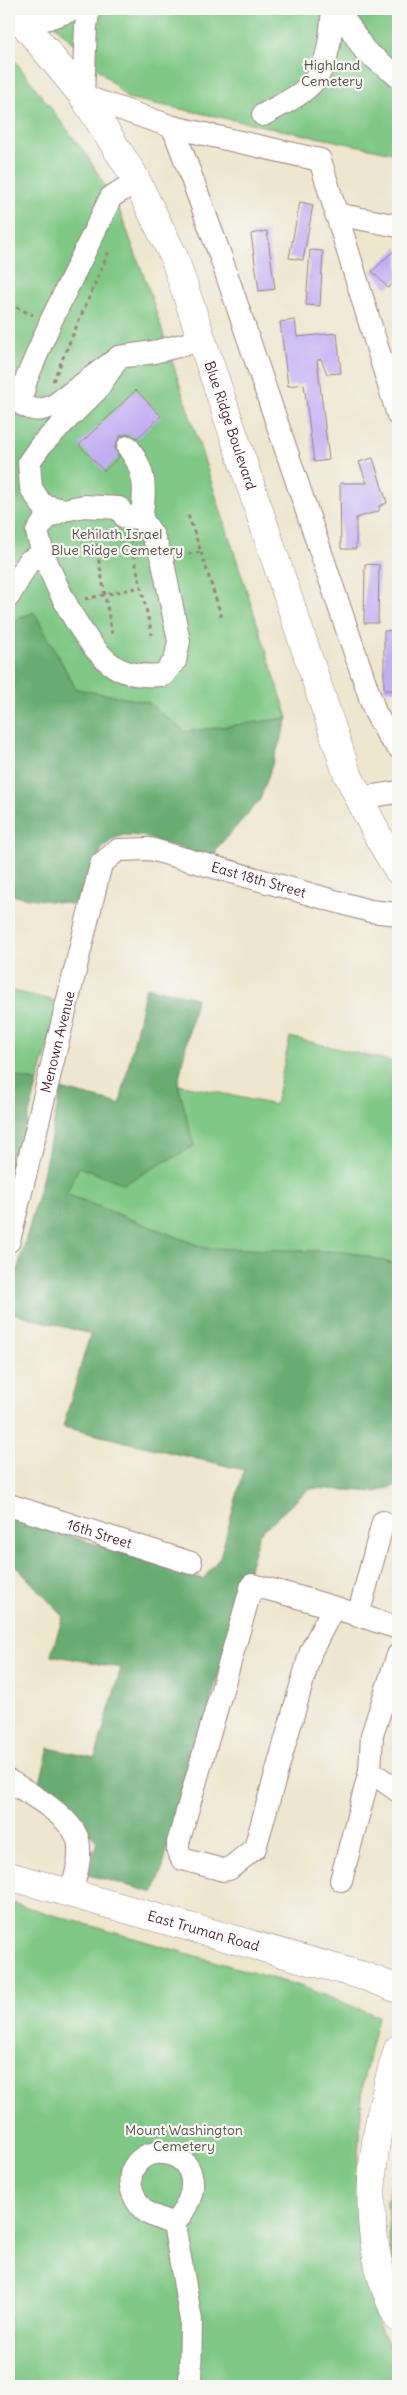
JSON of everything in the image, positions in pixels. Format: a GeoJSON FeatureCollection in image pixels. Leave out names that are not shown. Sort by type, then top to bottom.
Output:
{"type":"FeatureCollection","features":[{"type":"Feature","properties":{"kind":"main road","name":"Blue Ridge Boulevard"},"geometry":{"type":"LineString","coordinates":[[19,19],[82,96],[137,182],[174,257],[347,773],[380,840],[398,870]]}},
{"type":"Feature","properties":{"kind":"main road","name":"East Truman Road"},"geometry":{"type":"LineString","coordinates":[[9,1876],[367,1977],[398,1989]]}},
{"type":"Feature","properties":{"kind":"main road"},"geometry":{"type":"LineString","coordinates":[[398,2050],[381,2111],[370,2184],[372,2226],[380,2268],[398,2318]]}},
{"type":"Feature","properties":{"kind":"street"},"geometry":{"type":"LineString","coordinates":[[19,19],[42,20],[75,9]]}},
{"type":"Feature","properties":{"kind":"street"},"geometry":{"type":"LineString","coordinates":[[89,9],[86,26],[82,96],[173,127],[320,160],[398,414]]}},
{"type":"Feature","properties":{"kind":"street"},"geometry":{"type":"LineString","coordinates":[[263,115],[297,96],[319,74],[329,42],[333,9]]}},
{"type":"Feature","properties":{"kind":"street"},"geometry":{"type":"LineString","coordinates":[[338,9],[365,51],[398,76]]}},
{"type":"Feature","properties":{"kind":"street"},"geometry":{"type":"LineString","coordinates":[[173,127],[223,265],[375,712],[389,737],[398,747]]}},
{"type":"Feature","properties":{"kind":"street"},"geometry":{"type":"LineString","coordinates":[[137,182],[111,197],[50,323],[26,380],[22,396],[24,405],[31,410],[41,410],[53,406],[119,357],[154,352],[202,340]]}},
{"type":"Feature","properties":{"kind":"street"},"geometry":{"type":"LineString","coordinates":[[336,214],[398,226]]}},
{"type":"Feature","properties":{"kind":"street"},"geometry":{"type":"LineString","coordinates":[[64,510],[42,504],[32,488],[30,462],[41,445],[96,391],[119,357]]}},
{"type":"Feature","properties":{"kind":"street"},"geometry":{"type":"LineString","coordinates":[[128,447],[143,472],[145,486],[133,517]]}},
{"type":"Feature","properties":{"kind":"street"},"geometry":{"type":"LineString","coordinates":[[102,505],[119,508],[133,517],[152,534],[162,558],[179,641],[175,661],[163,675],[145,676],[121,670],[98,655],[82,631],[42,555],[37,532],[46,518],[64,510],[102,505]]}},
{"type":"Feature","properties":{"kind":"street"},"geometry":{"type":"LineString","coordinates":[[9,596],[28,561],[42,555]]}},
{"type":"Feature","properties":{"kind":"street"},"geometry":{"type":"LineString","coordinates":[[360,798],[398,792]]}},
{"type":"Feature","properties":{"kind":"street","name":"East 18th Street"},"geometry":{"type":"LineString","coordinates":[[118,850],[150,849],[370,911],[398,914]]}},
{"type":"Feature","properties":{"kind":"street","name":"Menown Avenue"},"geometry":{"type":"LineString","coordinates":[[9,1241],[101,864],[118,850]]}},
{"type":"Feature","properties":{"kind":"street","name":"16th Street"},"geometry":{"type":"LineString","coordinates":[[9,1505],[191,1563]]}},
{"type":"Feature","properties":{"kind":"street"},"geometry":{"type":"LineString","coordinates":[[358,1616],[383,1522]]}},
{"type":"Feature","properties":{"kind":"street"},"geometry":{"type":"LineString","coordinates":[[333,1608],[311,1650],[255,1848],[230,1869],[223,1870],[182,1859],[178,1851],[178,1843],[252,1585],[266,1588],[333,1608],[398,1628]]}},
{"type":"Feature","properties":{"kind":"street"},"geometry":{"type":"LineString","coordinates":[[341,1880],[370,1771],[372,1735],[398,1655]]}},
{"type":"Feature","properties":{"kind":"street"},"geometry":{"type":"LineString","coordinates":[[370,1771],[398,1791]]}},
{"type":"Feature","properties":{"kind":"street"},"geometry":{"type":"LineString","coordinates":[[9,1780],[38,1798],[72,1828],[78,1839],[79,1850],[72,1894]]}},
{"type":"Feature","properties":{"kind":"street"},"geometry":{"type":"LineString","coordinates":[[174,2224],[191,2320],[190,2386]]}},
{"type":"Feature","properties":{"kind":"path"},"geometry":{"type":"LineString","coordinates":[[41,410],[110,250]]}},
{"type":"Feature","properties":{"kind":"path"},"geometry":{"type":"LineString","coordinates":[[9,304],[50,323]]}},
{"type":"Feature","properties":{"kind":"path"},"geometry":{"type":"LineString","coordinates":[[187,512],[222,618]]}},
{"type":"Feature","properties":{"kind":"path"},"geometry":{"type":"LineString","coordinates":[[133,517],[141,587],[152,635]]}},
{"type":"Feature","properties":{"kind":"path"},"geometry":{"type":"LineString","coordinates":[[92,528],[112,634]]}},
{"type":"Feature","properties":{"kind":"path"},"geometry":{"type":"LineString","coordinates":[[162,558],[201,552]]}},
{"type":"Feature","properties":{"kind":"path"},"geometry":{"type":"LineString","coordinates":[[68,604],[104,594],[141,587]]}},
{"type":"Feature","properties":{"kind":"green space","name":"Highland Cemetery"},"geometry":{"type":"Polygon","coordinates":[[[39,9],[398,9],[398,154],[127,98],[39,9]]]}},
{"type":"Feature","properties":{"kind":"green space","name":"Kehilath Israel Blue Ridge Cemetery"},"geometry":{"type":"Polygon","coordinates":[[[9,53],[88,157],[120,212],[148,287],[288,718],[185,732],[147,702],[76,689],[34,612],[9,623],[9,53]]]}},
{"type":"Feature","properties":{"kind":"green space"},"geometry":{"type":"Polygon","coordinates":[[[34,612],[76,689],[147,702],[185,732],[288,718],[260,800],[218,847],[213,859],[141,836],[124,835],[113,839],[101,850],[83,906],[9,895],[9,623],[34,612]]]}},
{"type":"Feature","properties":{"kind":"green space"},"geometry":{"type":"Polygon","coordinates":[[[146,987],[196,998],[178,1084],[194,1146],[124,1184],[79,1167],[66,1194],[205,1248],[351,1252],[398,1265],[398,1485],[376,1492],[310,1488],[259,1534],[155,1893],[88,1875],[97,1841],[38,1788],[49,1748],[95,1758],[121,1668],[51,1655],[63,1616],[9,1559],[9,1516],[203,1579],[220,1557],[244,1470],[63,1427],[90,1334],[9,1312],[9,1301],[41,1184],[61,1089],[120,1104],[146,987]]]}},
{"type":"Feature","properties":{"kind":"green space"},"geometry":{"type":"Polygon","coordinates":[[[9,990],[60,1002],[38,1082],[9,1075],[9,990]]]}},
{"type":"Feature","properties":{"kind":"green space"},"geometry":{"type":"Polygon","coordinates":[[[290,1037],[398,1063],[398,1265],[351,1252],[205,1248],[66,1194],[79,1166],[124,1183],[194,1146],[178,1084],[275,1105],[290,1037]]]}},
{"type":"Feature","properties":{"kind":"green space"},"geometry":{"type":"Polygon","coordinates":[[[9,1075],[38,1082],[9,1186],[9,1075]]]}},
{"type":"Feature","properties":{"kind":"green space","name":"Mount Washington Cemetery"},"geometry":{"type":"Polygon","coordinates":[[[9,1902],[303,1987],[378,2016],[363,2081],[357,2173],[360,2248],[377,2322],[398,2362],[398,2386],[9,2386],[9,1902]]]}},
{"type":"Feature","properties":{"kind":"green space"},"geometry":{"type":"Polygon","coordinates":[[[398,2150],[398,2282],[390,2250],[387,2202],[398,2150]]]}},
{"type":"Feature","properties":{"kind":"building"},"geometry":{"type":"Polygon","coordinates":[[[300,202],[313,205],[303,260],[289,258],[300,202]]]}},
{"type":"Feature","properties":{"kind":"building"},"geometry":{"type":"Polygon","coordinates":[[[267,231],[275,289],[259,291],[251,234],[267,231]]]}},
{"type":"Feature","properties":{"kind":"building"},"geometry":{"type":"Polygon","coordinates":[[[398,247],[398,278],[388,288],[372,271],[398,247]]]}},
{"type":"Feature","properties":{"kind":"building"},"geometry":{"type":"Polygon","coordinates":[[[310,250],[323,251],[320,306],[306,305],[310,250]]]}},
{"type":"Feature","properties":{"kind":"building"},"geometry":{"type":"Polygon","coordinates":[[[295,320],[297,337],[337,333],[341,373],[327,374],[321,359],[317,360],[329,460],[314,462],[304,384],[288,386],[280,322],[295,320]]]}},
{"type":"Feature","properties":{"kind":"building"},"geometry":{"type":"Polygon","coordinates":[[[136,390],[161,416],[137,438],[128,434],[120,436],[115,447],[119,457],[104,471],[79,445],[136,390]]]}},
{"type":"Feature","properties":{"kind":"building"},"geometry":{"type":"Polygon","coordinates":[[[373,458],[387,503],[379,506],[379,511],[356,518],[356,549],[341,549],[340,483],[367,483],[359,462],[373,458]]]}},
{"type":"Feature","properties":{"kind":"building"},"geometry":{"type":"Polygon","coordinates":[[[365,564],[379,565],[378,623],[364,623],[365,564]]]}},
{"type":"Feature","properties":{"kind":"building"},"geometry":{"type":"Polygon","coordinates":[[[398,630],[398,690],[384,690],[384,631],[398,630]]]}}]}
